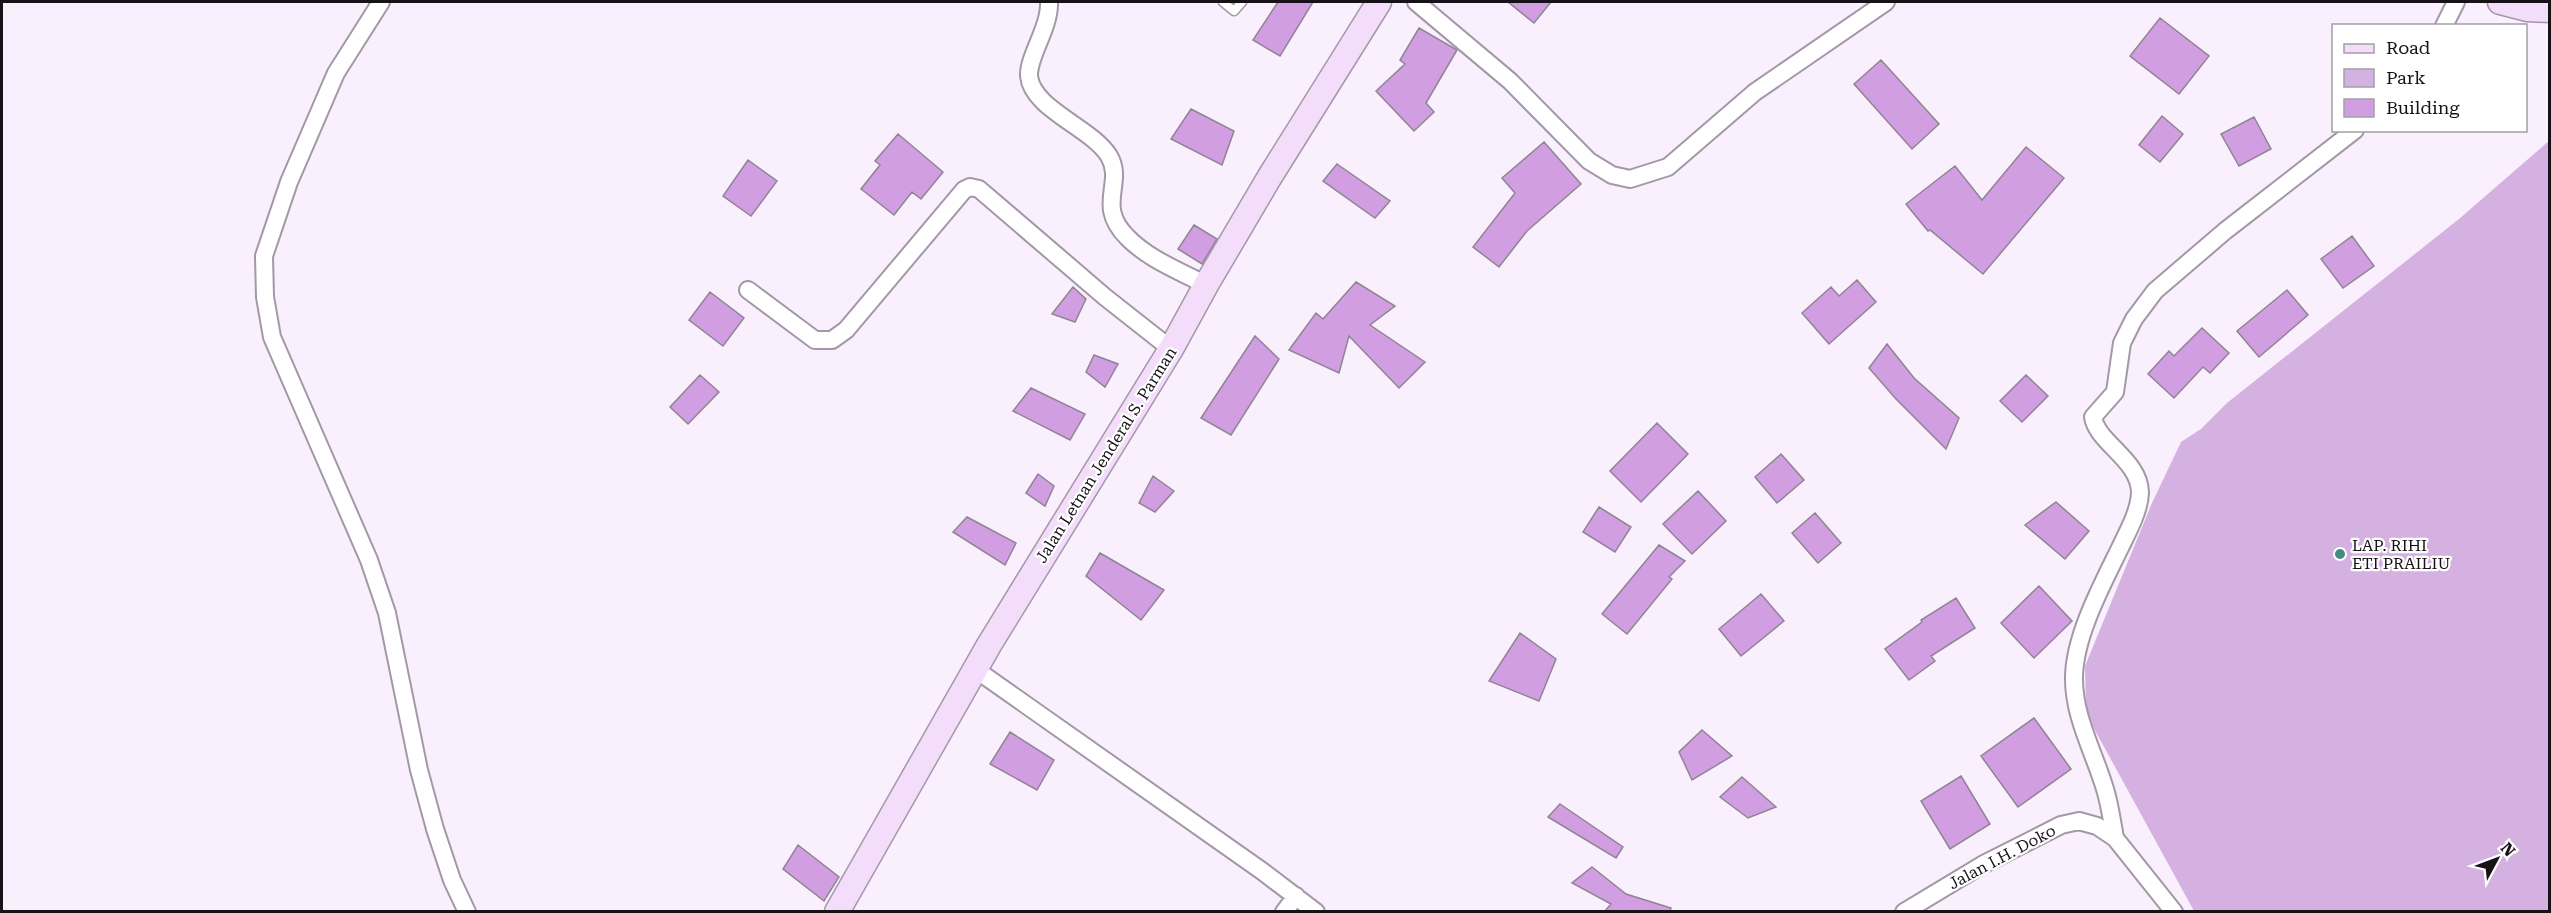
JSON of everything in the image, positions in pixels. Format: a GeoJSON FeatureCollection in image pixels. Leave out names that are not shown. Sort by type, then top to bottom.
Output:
{"type":"FeatureCollection","features":[{"type":"Feature","properties":{"kind":"street"},"geometry":{"type":"LineString","coordinates":[[381,2],[336,73],[289,182],[264,256],[265,297],[272,337],[369,560],[387,613],[419,770],[432,819],[452,880],[467,912]]}},
{"type":"Feature","properties":{"kind":"street"},"geometry":{"type":"LineString","coordinates":[[1050,2],[1050,16],[1029,76],[1035,90],[1041,99],[1090,135],[1110,157],[1114,178],[1110,205],[1117,225],[1127,237],[1142,250],[1206,285]]}},
{"type":"Feature","properties":{"kind":"street","name":"Jalan Letnan Jenderal S. Parman"},"geometry":{"type":"LineString","coordinates":[[837,912],[975,669],[1171,349],[1206,285],[1336,67],[1379,2]]}},
{"type":"Feature","properties":{"kind":"street"},"geometry":{"type":"LineString","coordinates":[[1416,2],[1510,81],[1589,161],[1612,176],[1630,179],[1668,166],[1755,92],[1886,2]]}},
{"type":"Feature","properties":{"kind":"street"},"geometry":{"type":"LineString","coordinates":[[2445,24],[2456,2]]}},
{"type":"Feature","properties":{"kind":"street"},"geometry":{"type":"LineString","coordinates":[[2500,2],[2527,9],[2550,10]]}},
{"type":"Feature","properties":{"kind":"street"},"geometry":{"type":"LineString","coordinates":[[2115,838],[2106,789],[2077,708],[2074,675],[2080,643],[2095,602],[2136,512],[2140,492],[2134,471],[2098,428],[2093,417],[2115,392],[2122,343],[2134,319],[2155,291],[2225,231],[2352,132]]}},
{"type":"Feature","properties":{"kind":"street"},"geometry":{"type":"LineString","coordinates":[[748,290],[815,340],[832,340],[846,330],[964,190],[970,187],[979,189],[1105,297],[1171,349]]}},
{"type":"Feature","properties":{"kind":"street"},"geometry":{"type":"LineString","coordinates":[[975,669],[1316,912]]}},
{"type":"Feature","properties":{"kind":"street","name":"Jalan I.H. Doko"},"geometry":{"type":"LineString","coordinates":[[1905,912],[1982,865],[2061,825],[2079,821],[2097,826],[2115,838],[2174,912]]}},
{"type":"Feature","properties":{"kind":"street"},"geometry":{"type":"LineString","coordinates":[[1284,912],[1296,896]]}},
{"type":"Feature","properties":{"kind":"lane"},"geometry":{"type":"LineString","coordinates":[[1223,2],[1234,11],[1242,2]]}},
{"type":"Feature","properties":{"kind":"green space","name":"LAP. RIHI ETI PRAILIU"},"geometry":{"type":"Polygon","coordinates":[[[2549,141],[2549,911],[2194,911],[2086,714],[2085,666],[2152,503],[2181,442],[2201,429],[2227,403],[2459,219],[2549,141]]]}},
{"type":"Feature","properties":{"kind":"building"},"geometry":{"type":"Polygon","coordinates":[[[1278,2],[1313,2],[1280,56],[1253,40],[1278,2]]]}},
{"type":"Feature","properties":{"kind":"building"},"geometry":{"type":"Polygon","coordinates":[[[1508,2],[1551,2],[1534,23],[1508,2]]]}},
{"type":"Feature","properties":{"kind":"building"},"geometry":{"type":"Polygon","coordinates":[[[2160,18],[2209,56],[2179,94],[2130,56],[2160,18]]]}},
{"type":"Feature","properties":{"kind":"building"},"geometry":{"type":"Polygon","coordinates":[[[1419,28],[1457,50],[1426,103],[1434,112],[1414,131],[1376,91],[1405,64],[1400,60],[1419,28]]]}},
{"type":"Feature","properties":{"kind":"building"},"geometry":{"type":"Polygon","coordinates":[[[1881,60],[1939,124],[1912,149],[1854,84],[1881,60]]]}},
{"type":"Feature","properties":{"kind":"building"},"geometry":{"type":"Polygon","coordinates":[[[1191,109],[1234,131],[1222,165],[1171,139],[1191,109]]]}},
{"type":"Feature","properties":{"kind":"building"},"geometry":{"type":"Polygon","coordinates":[[[2162,116],[2183,134],[2160,162],[2139,145],[2162,116]]]}},
{"type":"Feature","properties":{"kind":"building"},"geometry":{"type":"Polygon","coordinates":[[[2254,117],[2271,149],[2239,166],[2221,134],[2254,117]]]}},
{"type":"Feature","properties":{"kind":"building"},"geometry":{"type":"Polygon","coordinates":[[[898,134],[943,172],[921,199],[912,192],[894,215],[861,189],[880,165],[875,161],[898,134]]]}},
{"type":"Feature","properties":{"kind":"building"},"geometry":{"type":"Polygon","coordinates":[[[1544,142],[1581,184],[1527,231],[1499,267],[1473,247],[1515,193],[1502,178],[1544,142]]]}},
{"type":"Feature","properties":{"kind":"building"},"geometry":{"type":"Polygon","coordinates":[[[2026,147],[2064,178],[1983,274],[1930,230],[1928,231],[1906,204],[1955,166],[1982,200],[2026,147]]]}},
{"type":"Feature","properties":{"kind":"building"},"geometry":{"type":"Polygon","coordinates":[[[748,160],[777,181],[751,216],[723,196],[748,160]]]}},
{"type":"Feature","properties":{"kind":"building"},"geometry":{"type":"Polygon","coordinates":[[[1337,164],[1390,201],[1375,218],[1323,181],[1337,164]]]}},
{"type":"Feature","properties":{"kind":"building"},"geometry":{"type":"Polygon","coordinates":[[[1194,225],[1217,239],[1202,264],[1178,249],[1194,225]]]}},
{"type":"Feature","properties":{"kind":"building"},"geometry":{"type":"Polygon","coordinates":[[[2352,236],[2374,266],[2343,288],[2321,259],[2352,236]]]}},
{"type":"Feature","properties":{"kind":"building"},"geometry":{"type":"Polygon","coordinates":[[[1857,280],[1876,302],[1829,344],[1802,313],[1831,287],[1839,296],[1857,280]]]}},
{"type":"Feature","properties":{"kind":"building"},"geometry":{"type":"Polygon","coordinates":[[[1356,282],[1395,306],[1370,325],[1425,362],[1399,388],[1349,336],[1339,373],[1289,350],[1316,313],[1323,319],[1356,282]]]}},
{"type":"Feature","properties":{"kind":"building"},"geometry":{"type":"Polygon","coordinates":[[[1073,287],[1086,299],[1075,322],[1052,314],[1073,287]]]}},
{"type":"Feature","properties":{"kind":"building"},"geometry":{"type":"Polygon","coordinates":[[[2287,290],[2308,315],[2259,357],[2237,331],[2287,290]]]}},
{"type":"Feature","properties":{"kind":"building"},"geometry":{"type":"Polygon","coordinates":[[[710,292],[744,318],[723,346],[689,320],[710,292]]]}},
{"type":"Feature","properties":{"kind":"building"},"geometry":{"type":"Polygon","coordinates":[[[2202,328],[2229,353],[2210,373],[2203,367],[2174,398],[2148,374],[2169,351],[2174,356],[2202,328]]]}},
{"type":"Feature","properties":{"kind":"building"},"geometry":{"type":"Polygon","coordinates":[[[1255,336],[1279,359],[1231,435],[1201,418],[1255,336]]]}},
{"type":"Feature","properties":{"kind":"building"},"geometry":{"type":"Polygon","coordinates":[[[1887,344],[1914,378],[1959,418],[1946,449],[1869,368],[1887,344]]]}},
{"type":"Feature","properties":{"kind":"building"},"geometry":{"type":"Polygon","coordinates":[[[1094,355],[1118,364],[1105,387],[1086,372],[1094,355]]]}},
{"type":"Feature","properties":{"kind":"building"},"geometry":{"type":"Polygon","coordinates":[[[700,375],[719,392],[688,424],[670,407],[700,375]]]}},
{"type":"Feature","properties":{"kind":"building"},"geometry":{"type":"Polygon","coordinates":[[[2026,375],[2048,396],[2022,422],[2000,401],[2026,375]]]}},
{"type":"Feature","properties":{"kind":"building"},"geometry":{"type":"Polygon","coordinates":[[[1031,388],[1085,414],[1070,440],[1013,411],[1031,388]]]}},
{"type":"Feature","properties":{"kind":"building"},"geometry":{"type":"Polygon","coordinates":[[[1657,423],[1688,454],[1641,502],[1610,471],[1657,423]]]}},
{"type":"Feature","properties":{"kind":"building"},"geometry":{"type":"Polygon","coordinates":[[[1781,454],[1804,480],[1777,503],[1755,477],[1781,454]]]}},
{"type":"Feature","properties":{"kind":"building"},"geometry":{"type":"Polygon","coordinates":[[[1038,474],[1054,486],[1045,506],[1026,493],[1038,474]]]}},
{"type":"Feature","properties":{"kind":"building"},"geometry":{"type":"Polygon","coordinates":[[[1153,476],[1174,491],[1155,512],[1139,503],[1153,476]]]}},
{"type":"Feature","properties":{"kind":"building"},"geometry":{"type":"Polygon","coordinates":[[[1698,491],[1726,521],[1692,554],[1663,524],[1698,491]]]}},
{"type":"Feature","properties":{"kind":"building"},"geometry":{"type":"Polygon","coordinates":[[[2056,502],[2089,531],[2065,559],[2025,525],[2056,502]]]}},
{"type":"Feature","properties":{"kind":"building"},"geometry":{"type":"Polygon","coordinates":[[[1599,507],[1631,527],[1615,552],[1583,532],[1599,507]]]}},
{"type":"Feature","properties":{"kind":"building"},"geometry":{"type":"Polygon","coordinates":[[[1815,513],[1841,543],[1818,563],[1792,533],[1815,513]]]}},
{"type":"Feature","properties":{"kind":"building"},"geometry":{"type":"Polygon","coordinates":[[[967,517],[1016,543],[1005,565],[953,532],[967,517]]]}},
{"type":"Feature","properties":{"kind":"building"},"geometry":{"type":"Polygon","coordinates":[[[1659,545],[1685,561],[1669,577],[1672,579],[1627,634],[1602,614],[1659,545]]]}},
{"type":"Feature","properties":{"kind":"building"},"geometry":{"type":"Polygon","coordinates":[[[1100,553],[1164,590],[1141,620],[1086,576],[1100,553]]]}},
{"type":"Feature","properties":{"kind":"building"},"geometry":{"type":"Polygon","coordinates":[[[2039,586],[2072,621],[2034,658],[2001,623],[2039,586]]]}},
{"type":"Feature","properties":{"kind":"building"},"geometry":{"type":"Polygon","coordinates":[[[1761,594],[1784,621],[1741,656],[1719,629],[1761,594]]]}},
{"type":"Feature","properties":{"kind":"building"},"geometry":{"type":"Polygon","coordinates":[[[1956,598],[1975,628],[1931,656],[1935,661],[1909,680],[1885,649],[1922,622],[1921,620],[1956,598]]]}},
{"type":"Feature","properties":{"kind":"building"},"geometry":{"type":"Polygon","coordinates":[[[1520,633],[1556,659],[1539,701],[1489,681],[1520,633]]]}},
{"type":"Feature","properties":{"kind":"building"},"geometry":{"type":"Polygon","coordinates":[[[2034,718],[2071,769],[2018,807],[1981,756],[2034,718]]]}},
{"type":"Feature","properties":{"kind":"building"},"geometry":{"type":"Polygon","coordinates":[[[1702,730],[1732,756],[1692,780],[1679,752],[1702,730]]]}},
{"type":"Feature","properties":{"kind":"building"},"geometry":{"type":"Polygon","coordinates":[[[1010,732],[1054,760],[1037,790],[990,764],[1010,732]]]}},
{"type":"Feature","properties":{"kind":"building"},"geometry":{"type":"Polygon","coordinates":[[[1961,776],[1990,824],[1950,849],[1921,801],[1961,776]]]}},
{"type":"Feature","properties":{"kind":"building"},"geometry":{"type":"Polygon","coordinates":[[[1742,777],[1776,807],[1748,818],[1720,797],[1742,777]]]}},
{"type":"Feature","properties":{"kind":"building"},"geometry":{"type":"Polygon","coordinates":[[[1560,804],[1623,847],[1616,858],[1548,817],[1560,804]]]}},
{"type":"Feature","properties":{"kind":"building"},"geometry":{"type":"Polygon","coordinates":[[[798,845],[839,877],[824,901],[783,869],[798,845]]]}},
{"type":"Feature","properties":{"kind":"building"},"geometry":{"type":"Polygon","coordinates":[[[1592,867],[1626,894],[1671,908],[1670,912],[1604,912],[1611,904],[1572,883],[1592,867]]]}},
{"type":"Feature","properties":{"kind":"place","name":"LAP. RIHI ETI PRAILIU"},"geometry":{"type":"Point","coordinates":[2340,554]}}]}
